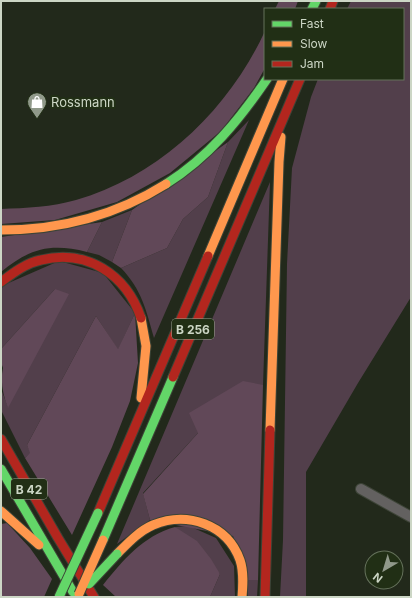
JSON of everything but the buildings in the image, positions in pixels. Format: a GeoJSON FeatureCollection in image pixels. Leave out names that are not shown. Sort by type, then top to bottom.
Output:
{"type":"FeatureCollection","features":[{"type":"Feature","properties":{"kind":"highway"},"geometry":{"type":"LineString","coordinates":[[1,230],[40,228],[74,222],[116,209],[156,191],[183,173],[213,148],[242,115],[266,80]]}},
{"type":"Feature","properties":{"kind":"highway","name":"B 256"},"geometry":{"type":"LineString","coordinates":[[59,597],[98,513],[283,80]]}},
{"type":"Feature","properties":{"kind":"highway","name":"B 256"},"geometry":{"type":"LineString","coordinates":[[78,596],[300,80]]}},
{"type":"Feature","properties":{"kind":"highway"},"geometry":{"type":"LineString","coordinates":[[265,597],[279,162],[284,117]]}},
{"type":"Feature","properties":{"kind":"highway"},"geometry":{"type":"LineString","coordinates":[[1,282],[12,272],[22,266],[34,261],[58,256],[92,262],[110,272],[121,282],[136,303],[144,328],[145,357],[140,414]]}},
{"type":"Feature","properties":{"kind":"highway","name":"B 42"},"geometry":{"type":"LineString","coordinates":[[1,439],[58,538],[95,595]]}},
{"type":"Feature","properties":{"kind":"highway","name":"B 42"},"geometry":{"type":"LineString","coordinates":[[1,469],[53,558],[78,596]]}},
{"type":"Feature","properties":{"kind":"highway"},"geometry":{"type":"LineString","coordinates":[[1,511],[53,558]]}},
{"type":"Feature","properties":{"kind":"highway"},"geometry":{"type":"LineString","coordinates":[[78,596],[117,554],[141,533],[154,525],[176,520],[189,519],[202,522],[214,528],[226,537],[234,548],[240,560],[243,573],[244,586],[242,597]]}},
{"type":"Feature","properties":{"kind":"street"},"geometry":{"type":"LineString","coordinates":[[361,489],[411,517]]}},
{"type":"Feature","properties":{"kind":"shaded area"},"geometry":{"type":"Polygon","coordinates":[[[279,1],[298,1],[295,8],[276,8],[279,1]]]}},
{"type":"Feature","properties":{"kind":"shaded area"},"geometry":{"type":"Polygon","coordinates":[[[351,1],[411,1],[411,297],[358,383],[306,472],[306,597],[280,597],[283,540],[287,264],[292,168],[311,97],[318,80],[404,80],[404,8],[348,8],[351,1]]]}},
{"type":"Feature","properties":{"kind":"shaded area"},"geometry":{"type":"Polygon","coordinates":[[[264,33],[264,70],[254,88],[221,131],[170,173],[117,202],[55,220],[1,224],[1,209],[48,206],[76,200],[107,189],[136,174],[163,157],[188,136],[212,112],[232,87],[250,60],[264,33]]]}},
{"type":"Feature","properties":{"kind":"shaded area"},"geometry":{"type":"Polygon","coordinates":[[[249,120],[154,338],[146,309],[139,292],[121,268],[167,248],[183,219],[208,197],[228,142],[249,120]]]}},
{"type":"Feature","properties":{"kind":"shaded area"},"geometry":{"type":"Polygon","coordinates":[[[228,142],[208,197],[183,219],[167,248],[121,268],[112,262],[132,210],[228,142]]]}},
{"type":"Feature","properties":{"kind":"shaded area"},"geometry":{"type":"Polygon","coordinates":[[[270,182],[263,385],[198,433],[143,493],[150,520],[117,544],[270,182]]]}},
{"type":"Feature","properties":{"kind":"shaded area"},"geometry":{"type":"Polygon","coordinates":[[[132,210],[112,262],[99,255],[87,252],[102,222],[132,210]]]}},
{"type":"Feature","properties":{"kind":"shaded area"},"geometry":{"type":"Polygon","coordinates":[[[102,222],[87,252],[62,248],[41,250],[22,257],[1,272],[1,237],[102,222]]]}},
{"type":"Feature","properties":{"kind":"shaded area"},"geometry":{"type":"Polygon","coordinates":[[[59,261],[103,273],[135,313],[118,350],[96,316],[27,445],[31,453],[25,458],[1,410],[1,389],[8,407],[55,289],[1,349],[1,289],[4,285],[59,261]]]}},
{"type":"Feature","properties":{"kind":"shaded area"},"geometry":{"type":"Polygon","coordinates":[[[55,289],[69,294],[8,408],[2,388],[3,368],[1,362],[1,349],[55,289]]]}},
{"type":"Feature","properties":{"kind":"shaded area"},"geometry":{"type":"Polygon","coordinates":[[[135,313],[138,363],[130,401],[112,447],[72,535],[25,458],[30,453],[27,445],[96,316],[118,349],[135,313]]]}},
{"type":"Feature","properties":{"kind":"shaded area"},"geometry":{"type":"Polygon","coordinates":[[[243,381],[263,385],[258,580],[248,580],[233,536],[150,520],[143,494],[198,433],[189,413],[243,381]]]}},
{"type":"Feature","properties":{"kind":"shaded area"},"geometry":{"type":"Polygon","coordinates":[[[7,523],[30,548],[52,579],[44,597],[1,597],[1,524],[7,523]]]}},
{"type":"Feature","properties":{"kind":"shaded area"},"geometry":{"type":"Polygon","coordinates":[[[189,526],[216,538],[234,566],[235,597],[210,597],[220,574],[175,527],[189,526]]]}},
{"type":"Feature","properties":{"kind":"shaded area"},"geometry":{"type":"Polygon","coordinates":[[[175,527],[197,541],[220,574],[210,597],[116,597],[103,585],[134,550],[153,536],[175,527]]]}},
{"type":"Feature","properties":{"kind":"shaded area"},"geometry":{"type":"Polygon","coordinates":[[[248,580],[258,580],[257,597],[248,597],[248,580]]]}},
{"type":"Feature","properties":{"kind":"traffic: fast"},"geometry":{"type":"LineString","coordinates":[[312,8],[316,1]]}},
{"type":"Feature","properties":{"kind":"traffic: fast"},"geometry":{"type":"LineString","coordinates":[[166,184],[196,162],[222,137],[266,80]]}},
{"type":"Feature","properties":{"kind":"traffic: fast"},"geometry":{"type":"LineString","coordinates":[[103,540],[173,377]]}},
{"type":"Feature","properties":{"kind":"traffic: fast"},"geometry":{"type":"LineString","coordinates":[[1,469],[73,592]]}},
{"type":"Feature","properties":{"kind":"traffic: fast"},"geometry":{"type":"LineString","coordinates":[[59,597],[98,513]]}},
{"type":"Feature","properties":{"kind":"traffic: fast"},"geometry":{"type":"LineString","coordinates":[[89,584],[117,554]]}},
{"type":"Feature","properties":{"kind":"traffic: slow"},"geometry":{"type":"LineString","coordinates":[[208,256],[283,80]]}},
{"type":"Feature","properties":{"kind":"traffic: slow"},"geometry":{"type":"LineString","coordinates":[[270,430],[281,137]]}},
{"type":"Feature","properties":{"kind":"traffic: slow"},"geometry":{"type":"LineString","coordinates":[[1,230],[45,227],[87,219],[127,205],[166,184]]}},
{"type":"Feature","properties":{"kind":"traffic: slow"},"geometry":{"type":"LineString","coordinates":[[141,318],[146,346],[141,398]]}},
{"type":"Feature","properties":{"kind":"traffic: slow"},"geometry":{"type":"LineString","coordinates":[[1,511],[39,545]]}},
{"type":"Feature","properties":{"kind":"traffic: slow"},"geometry":{"type":"LineString","coordinates":[[117,554],[138,534],[153,525],[166,521],[179,520],[192,520],[204,524],[216,529],[226,537],[234,548],[240,560],[242,569],[242,597]]}},
{"type":"Feature","properties":{"kind":"traffic: slow"},"geometry":{"type":"LineString","coordinates":[[79,594],[103,540]]}},
{"type":"Feature","properties":{"kind":"traffic: jam"},"geometry":{"type":"LineString","coordinates":[[330,8],[333,1]]}},
{"type":"Feature","properties":{"kind":"traffic: jam"},"geometry":{"type":"LineString","coordinates":[[173,377],[300,80]]}},
{"type":"Feature","properties":{"kind":"traffic: jam"},"geometry":{"type":"LineString","coordinates":[[98,513],[208,256]]}},
{"type":"Feature","properties":{"kind":"traffic: jam"},"geometry":{"type":"LineString","coordinates":[[1,282],[35,261],[58,258],[74,258],[103,268],[115,277],[126,289],[141,318]]}},
{"type":"Feature","properties":{"kind":"traffic: jam"},"geometry":{"type":"LineString","coordinates":[[265,597],[270,430]]}},
{"type":"Feature","properties":{"kind":"traffic: jam"},"geometry":{"type":"LineString","coordinates":[[1,439],[94,597]]}},
{"type":"Feature","properties":{"kind":"place","name":"Rossmann"},"geometry":{"type":"Point","coordinates":[37,119]}}]}
